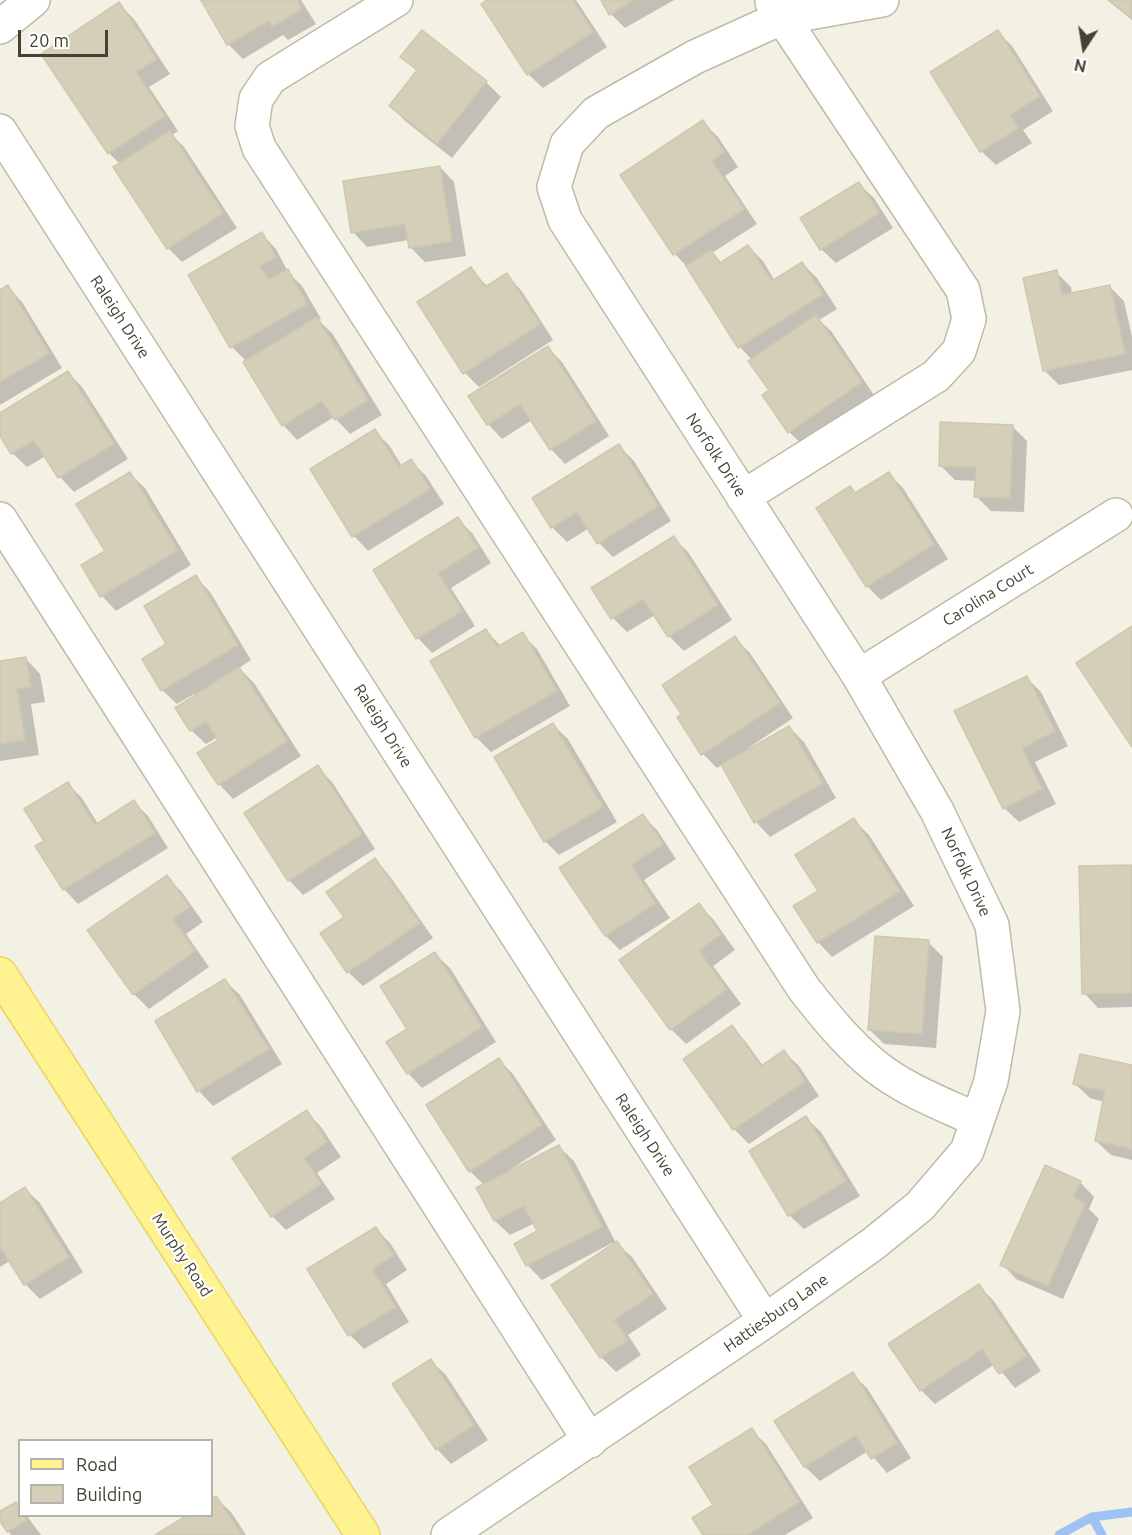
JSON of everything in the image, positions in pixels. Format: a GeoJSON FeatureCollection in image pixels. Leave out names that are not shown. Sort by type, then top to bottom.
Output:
{"type":"FeatureCollection","features":[{"type":"Feature","properties":{"kind":"main road","name":"Murphy Road"},"geometry":{"type":"LineString","coordinates":[[0,974],[363,1535]]}},
{"type":"Feature","properties":{"kind":"street"},"geometry":{"type":"LineString","coordinates":[[0,27],[33,0]]}},
{"type":"Feature","properties":{"kind":"street"},"geometry":{"type":"LineString","coordinates":[[396,0],[270,78],[256,99],[252,126],[259,148],[804,989],[836,1030],[876,1067],[911,1089],[977,1120]]}},
{"type":"Feature","properties":{"kind":"street","name":"Norfolk Drive"},"geometry":{"type":"LineString","coordinates":[[882,0],[776,9],[596,113],[567,144],[554,187],[565,220],[859,676],[938,811],[992,925],[1003,1011]]}},
{"type":"Feature","properties":{"kind":"street"},"geometry":{"type":"LineString","coordinates":[[743,497],[936,376],[959,351],[969,319],[963,290],[776,9]]}},
{"type":"Feature","properties":{"kind":"street","name":"Raleigh Drive"},"geometry":{"type":"LineString","coordinates":[[0,131],[765,1321]]}},
{"type":"Feature","properties":{"kind":"street","name":"Carolina Court"},"geometry":{"type":"LineString","coordinates":[[859,676],[1116,515]]}},
{"type":"Feature","properties":{"kind":"street"},"geometry":{"type":"LineString","coordinates":[[0,519],[590,1441]]}},
{"type":"Feature","properties":{"kind":"street","name":"Hattiesburg Lane"},"geometry":{"type":"LineString","coordinates":[[448,1535],[765,1321],[873,1244],[920,1206],[967,1151],[991,1081],[1003,1011]]}},
{"type":"Feature","properties":{"kind":"building"},"geometry":{"type":"Polygon","coordinates":[[[201,0],[297,0],[302,9],[272,27],[269,21],[227,45],[201,0]]]}},
{"type":"Feature","properties":{"kind":"building"},"geometry":{"type":"Polygon","coordinates":[[[487,0],[573,0],[593,32],[527,75],[481,4],[487,0]]]}},
{"type":"Feature","properties":{"kind":"building"},"geometry":{"type":"Polygon","coordinates":[[[601,0],[634,0],[609,15],[601,0]]]}},
{"type":"Feature","properties":{"kind":"building"},"geometry":{"type":"Polygon","coordinates":[[[1109,0],[1132,0],[1132,19],[1109,0]]]}},
{"type":"Feature","properties":{"kind":"building"},"geometry":{"type":"Polygon","coordinates":[[[119,2],[157,59],[136,72],[165,116],[108,154],[41,54],[119,2]]]}},
{"type":"Feature","properties":{"kind":"building"},"geometry":{"type":"Polygon","coordinates":[[[422,30],[487,81],[437,144],[389,106],[417,70],[400,57],[422,30]]]}},
{"type":"Feature","properties":{"kind":"building"},"geometry":{"type":"Polygon","coordinates":[[[998,30],[1040,96],[1010,115],[1018,128],[980,152],[930,72],[998,30]]]}},
{"type":"Feature","properties":{"kind":"building"},"geometry":{"type":"Polygon","coordinates":[[[703,120],[724,152],[712,161],[744,209],[673,255],[620,175],[703,120]]]}},
{"type":"Feature","properties":{"kind":"building"},"geometry":{"type":"Polygon","coordinates":[[[170,131],[223,213],[167,249],[113,167],[170,131]]]}},
{"type":"Feature","properties":{"kind":"building"},"geometry":{"type":"Polygon","coordinates":[[[440,166],[452,241],[409,248],[405,224],[351,233],[343,181],[440,166]]]}},
{"type":"Feature","properties":{"kind":"building"},"geometry":{"type":"Polygon","coordinates":[[[859,182],[879,213],[820,250],[800,218],[859,182]]]}},
{"type":"Feature","properties":{"kind":"building"},"geometry":{"type":"Polygon","coordinates":[[[262,232],[276,257],[260,266],[268,280],[288,269],[307,304],[230,348],[188,275],[262,232]]]}},
{"type":"Feature","properties":{"kind":"building"},"geometry":{"type":"Polygon","coordinates":[[[748,245],[772,281],[802,262],[823,294],[738,348],[686,266],[711,250],[720,263],[748,245]]]}},
{"type":"Feature","properties":{"kind":"building"},"geometry":{"type":"Polygon","coordinates":[[[471,267],[485,287],[507,273],[540,324],[463,374],[417,302],[471,267]]]}},
{"type":"Feature","properties":{"kind":"building"},"geometry":{"type":"Polygon","coordinates":[[[1057,270],[1062,295],[1110,285],[1125,354],[1043,371],[1023,278],[1057,270]]]}},
{"type":"Feature","properties":{"kind":"building"},"geometry":{"type":"Polygon","coordinates":[[[8,285],[49,353],[0,382],[0,290],[8,285]]]}},
{"type":"Feature","properties":{"kind":"building"},"geometry":{"type":"Polygon","coordinates":[[[816,315],[862,382],[788,433],[762,395],[769,390],[748,361],[816,315]]]}},
{"type":"Feature","properties":{"kind":"building"},"geometry":{"type":"Polygon","coordinates":[[[317,317],[368,400],[335,420],[322,401],[282,426],[243,362],[317,317]]]}},
{"type":"Feature","properties":{"kind":"building"},"geometry":{"type":"Polygon","coordinates":[[[548,346],[596,421],[550,450],[520,404],[487,425],[468,396],[548,346]]]}},
{"type":"Feature","properties":{"kind":"building"},"geometry":{"type":"Polygon","coordinates":[[[68,371],[114,444],[58,478],[34,440],[11,454],[0,436],[0,413],[68,371]]]}},
{"type":"Feature","properties":{"kind":"building"},"geometry":{"type":"Polygon","coordinates":[[[940,422],[1013,425],[1010,498],[974,497],[976,467],[939,466],[940,422]]]}},
{"type":"Feature","properties":{"kind":"building"},"geometry":{"type":"Polygon","coordinates":[[[375,429],[399,467],[411,459],[430,489],[352,537],[310,469],[375,429]]]}},
{"type":"Feature","properties":{"kind":"building"},"geometry":{"type":"Polygon","coordinates":[[[619,444],[658,506],[597,544],[577,512],[551,528],[532,498],[619,444]]]}},
{"type":"Feature","properties":{"kind":"building"},"geometry":{"type":"Polygon","coordinates":[[[130,472],[178,550],[100,597],[81,565],[105,551],[76,504],[130,472]]]}},
{"type":"Feature","properties":{"kind":"building"},"geometry":{"type":"Polygon","coordinates":[[[889,472],[934,544],[866,587],[816,508],[850,486],[855,493],[889,472]]]}},
{"type":"Feature","properties":{"kind":"building"},"geometry":{"type":"Polygon","coordinates":[[[458,517],[478,548],[438,573],[462,611],[416,639],[373,570],[458,517]]]}},
{"type":"Feature","properties":{"kind":"building"},"geometry":{"type":"Polygon","coordinates":[[[674,536],[718,605],[668,637],[643,599],[611,619],[591,588],[674,536]]]}},
{"type":"Feature","properties":{"kind":"building"},"geometry":{"type":"Polygon","coordinates":[[[196,575],[238,645],[161,691],[142,659],[166,644],[144,606],[196,575]]]}},
{"type":"Feature","properties":{"kind":"building"},"geometry":{"type":"Polygon","coordinates":[[[1132,626],[1132,747],[1076,663],[1132,626]]]}},
{"type":"Feature","properties":{"kind":"building"},"geometry":{"type":"Polygon","coordinates":[[[486,629],[497,647],[523,632],[557,691],[475,738],[430,661],[486,629]]]}},
{"type":"Feature","properties":{"kind":"building"},"geometry":{"type":"Polygon","coordinates":[[[735,636],[780,703],[701,755],[677,717],[681,714],[662,685],[735,636]]]}},
{"type":"Feature","properties":{"kind":"building"},"geometry":{"type":"Polygon","coordinates":[[[26,657],[31,687],[17,689],[25,740],[0,744],[0,661],[26,657]]]}},
{"type":"Feature","properties":{"kind":"building"},"geometry":{"type":"Polygon","coordinates":[[[239,667],[287,741],[218,785],[197,753],[218,740],[206,721],[190,731],[175,708],[239,667]]]}},
{"type":"Feature","properties":{"kind":"building"},"geometry":{"type":"Polygon","coordinates":[[[1027,676],[1055,731],[1022,748],[1042,789],[1003,809],[954,711],[1027,676]]]}},
{"type":"Feature","properties":{"kind":"building"},"geometry":{"type":"Polygon","coordinates":[[[553,723],[603,807],[544,842],[494,757],[553,723]]]}},
{"type":"Feature","properties":{"kind":"building"},"geometry":{"type":"Polygon","coordinates":[[[789,726],[823,783],[754,823],[721,765],[789,726]]]}},
{"type":"Feature","properties":{"kind":"building"},"geometry":{"type":"Polygon","coordinates":[[[318,765],[362,834],[288,881],[244,813],[318,765]]]}},
{"type":"Feature","properties":{"kind":"building"},"geometry":{"type":"Polygon","coordinates":[[[68,782],[95,825],[134,800],[155,833],[63,890],[35,846],[44,841],[24,809],[68,782]]]}},
{"type":"Feature","properties":{"kind":"building"},"geometry":{"type":"Polygon","coordinates":[[[643,814],[663,844],[631,865],[656,903],[605,936],[559,868],[643,814]]]}},
{"type":"Feature","properties":{"kind":"building"},"geometry":{"type":"Polygon","coordinates":[[[854,818],[900,891],[817,943],[793,906],[818,891],[795,855],[854,818]]]}},
{"type":"Feature","properties":{"kind":"building"},"geometry":{"type":"Polygon","coordinates":[[[375,858],[420,923],[347,973],[320,933],[344,917],[326,892],[375,858]]]}},
{"type":"Feature","properties":{"kind":"building"},"geometry":{"type":"Polygon","coordinates":[[[1132,865],[1132,993],[1082,994],[1079,866],[1132,865]]]}},
{"type":"Feature","properties":{"kind":"building"},"geometry":{"type":"Polygon","coordinates":[[[167,875],[190,907],[173,919],[195,951],[133,995],[87,930],[167,875]]]}},
{"type":"Feature","properties":{"kind":"building"},"geometry":{"type":"Polygon","coordinates":[[[699,903],[721,934],[699,951],[727,989],[670,1030],[619,960],[699,903]]]}},
{"type":"Feature","properties":{"kind":"building"},"geometry":{"type":"Polygon","coordinates":[[[875,936],[929,940],[922,1034],[868,1030],[875,936]]]}},
{"type":"Feature","properties":{"kind":"building"},"geometry":{"type":"Polygon","coordinates":[[[435,952],[482,1027],[407,1074],[386,1042],[407,1029],[380,986],[435,952]]]}},
{"type":"Feature","properties":{"kind":"building"},"geometry":{"type":"Polygon","coordinates":[[[225,979],[269,1049],[197,1092],[155,1021],[225,979]]]}},
{"type":"Feature","properties":{"kind":"building"},"geometry":{"type":"Polygon","coordinates":[[[732,1025],[761,1066],[784,1050],[805,1081],[733,1130],[683,1059],[732,1025]]]}},
{"type":"Feature","properties":{"kind":"building"},"geometry":{"type":"Polygon","coordinates":[[[1080,1054],[1132,1065],[1132,1149],[1095,1141],[1105,1091],[1073,1084],[1080,1054]]]}},
{"type":"Feature","properties":{"kind":"building"},"geometry":{"type":"Polygon","coordinates":[[[499,1058],[542,1125],[469,1172],[426,1105],[499,1058]]]}},
{"type":"Feature","properties":{"kind":"building"},"geometry":{"type":"Polygon","coordinates":[[[307,1110],[327,1142],[304,1158],[321,1184],[271,1217],[232,1158],[307,1110]]]}},
{"type":"Feature","properties":{"kind":"building"},"geometry":{"type":"Polygon","coordinates":[[[806,1116],[846,1181],[788,1216],[749,1151],[806,1116]]]}},
{"type":"Feature","properties":{"kind":"building"},"geometry":{"type":"Polygon","coordinates":[[[559,1145],[602,1227],[526,1266],[514,1244],[537,1231],[524,1206],[494,1221],[476,1188],[559,1145]]]}},
{"type":"Feature","properties":{"kind":"building"},"geometry":{"type":"Polygon","coordinates":[[[1045,1165],[1081,1181],[1073,1197],[1085,1203],[1048,1286],[1000,1265],[1045,1165]]]}},
{"type":"Feature","properties":{"kind":"building"},"geometry":{"type":"Polygon","coordinates":[[[25,1187],[69,1257],[24,1285],[0,1247],[0,1203],[25,1187]]]}},
{"type":"Feature","properties":{"kind":"building"},"geometry":{"type":"Polygon","coordinates":[[[376,1227],[394,1255],[372,1269],[396,1307],[348,1336],[307,1269],[376,1227]]]}},
{"type":"Feature","properties":{"kind":"building"},"geometry":{"type":"Polygon","coordinates":[[[617,1241],[653,1294],[614,1320],[628,1340],[600,1358],[551,1285],[617,1241]]]}},
{"type":"Feature","properties":{"kind":"building"},"geometry":{"type":"Polygon","coordinates":[[[979,1284],[1027,1356],[999,1374],[982,1349],[920,1391],[888,1344],[979,1284]]]}},
{"type":"Feature","properties":{"kind":"building"},"geometry":{"type":"Polygon","coordinates":[[[431,1359],[474,1425],[436,1450],[392,1384],[431,1359]]]}},
{"type":"Feature","properties":{"kind":"building"},"geometry":{"type":"Polygon","coordinates":[[[853,1372],[897,1443],[871,1459],[856,1435],[804,1467],[774,1421],[853,1372]]]}},
{"type":"Feature","properties":{"kind":"building"},"geometry":{"type":"Polygon","coordinates":[[[752,1428],[799,1502],[747,1535],[703,1535],[692,1518],[713,1505],[689,1467],[752,1428]]]}},
{"type":"Feature","properties":{"kind":"building"},"geometry":{"type":"Polygon","coordinates":[[[216,1496],[242,1535],[155,1535],[184,1517],[213,1517],[213,1498],[216,1496]]]}},
{"type":"Feature","properties":{"kind":"building"},"geometry":{"type":"Polygon","coordinates":[[[16,1502],[18,1517],[25,1517],[27,1520],[7,1532],[0,1521],[0,1511],[16,1502]]]}},
{"type":"Feature","properties":{"kind":"waterway"},"geometry":{"type":"LineString","coordinates":[[1092,1517],[1132,1512]]}},
{"type":"Feature","properties":{"kind":"waterway"},"geometry":{"type":"LineString","coordinates":[[1059,1535],[1092,1517],[1102,1535]]}}]}
